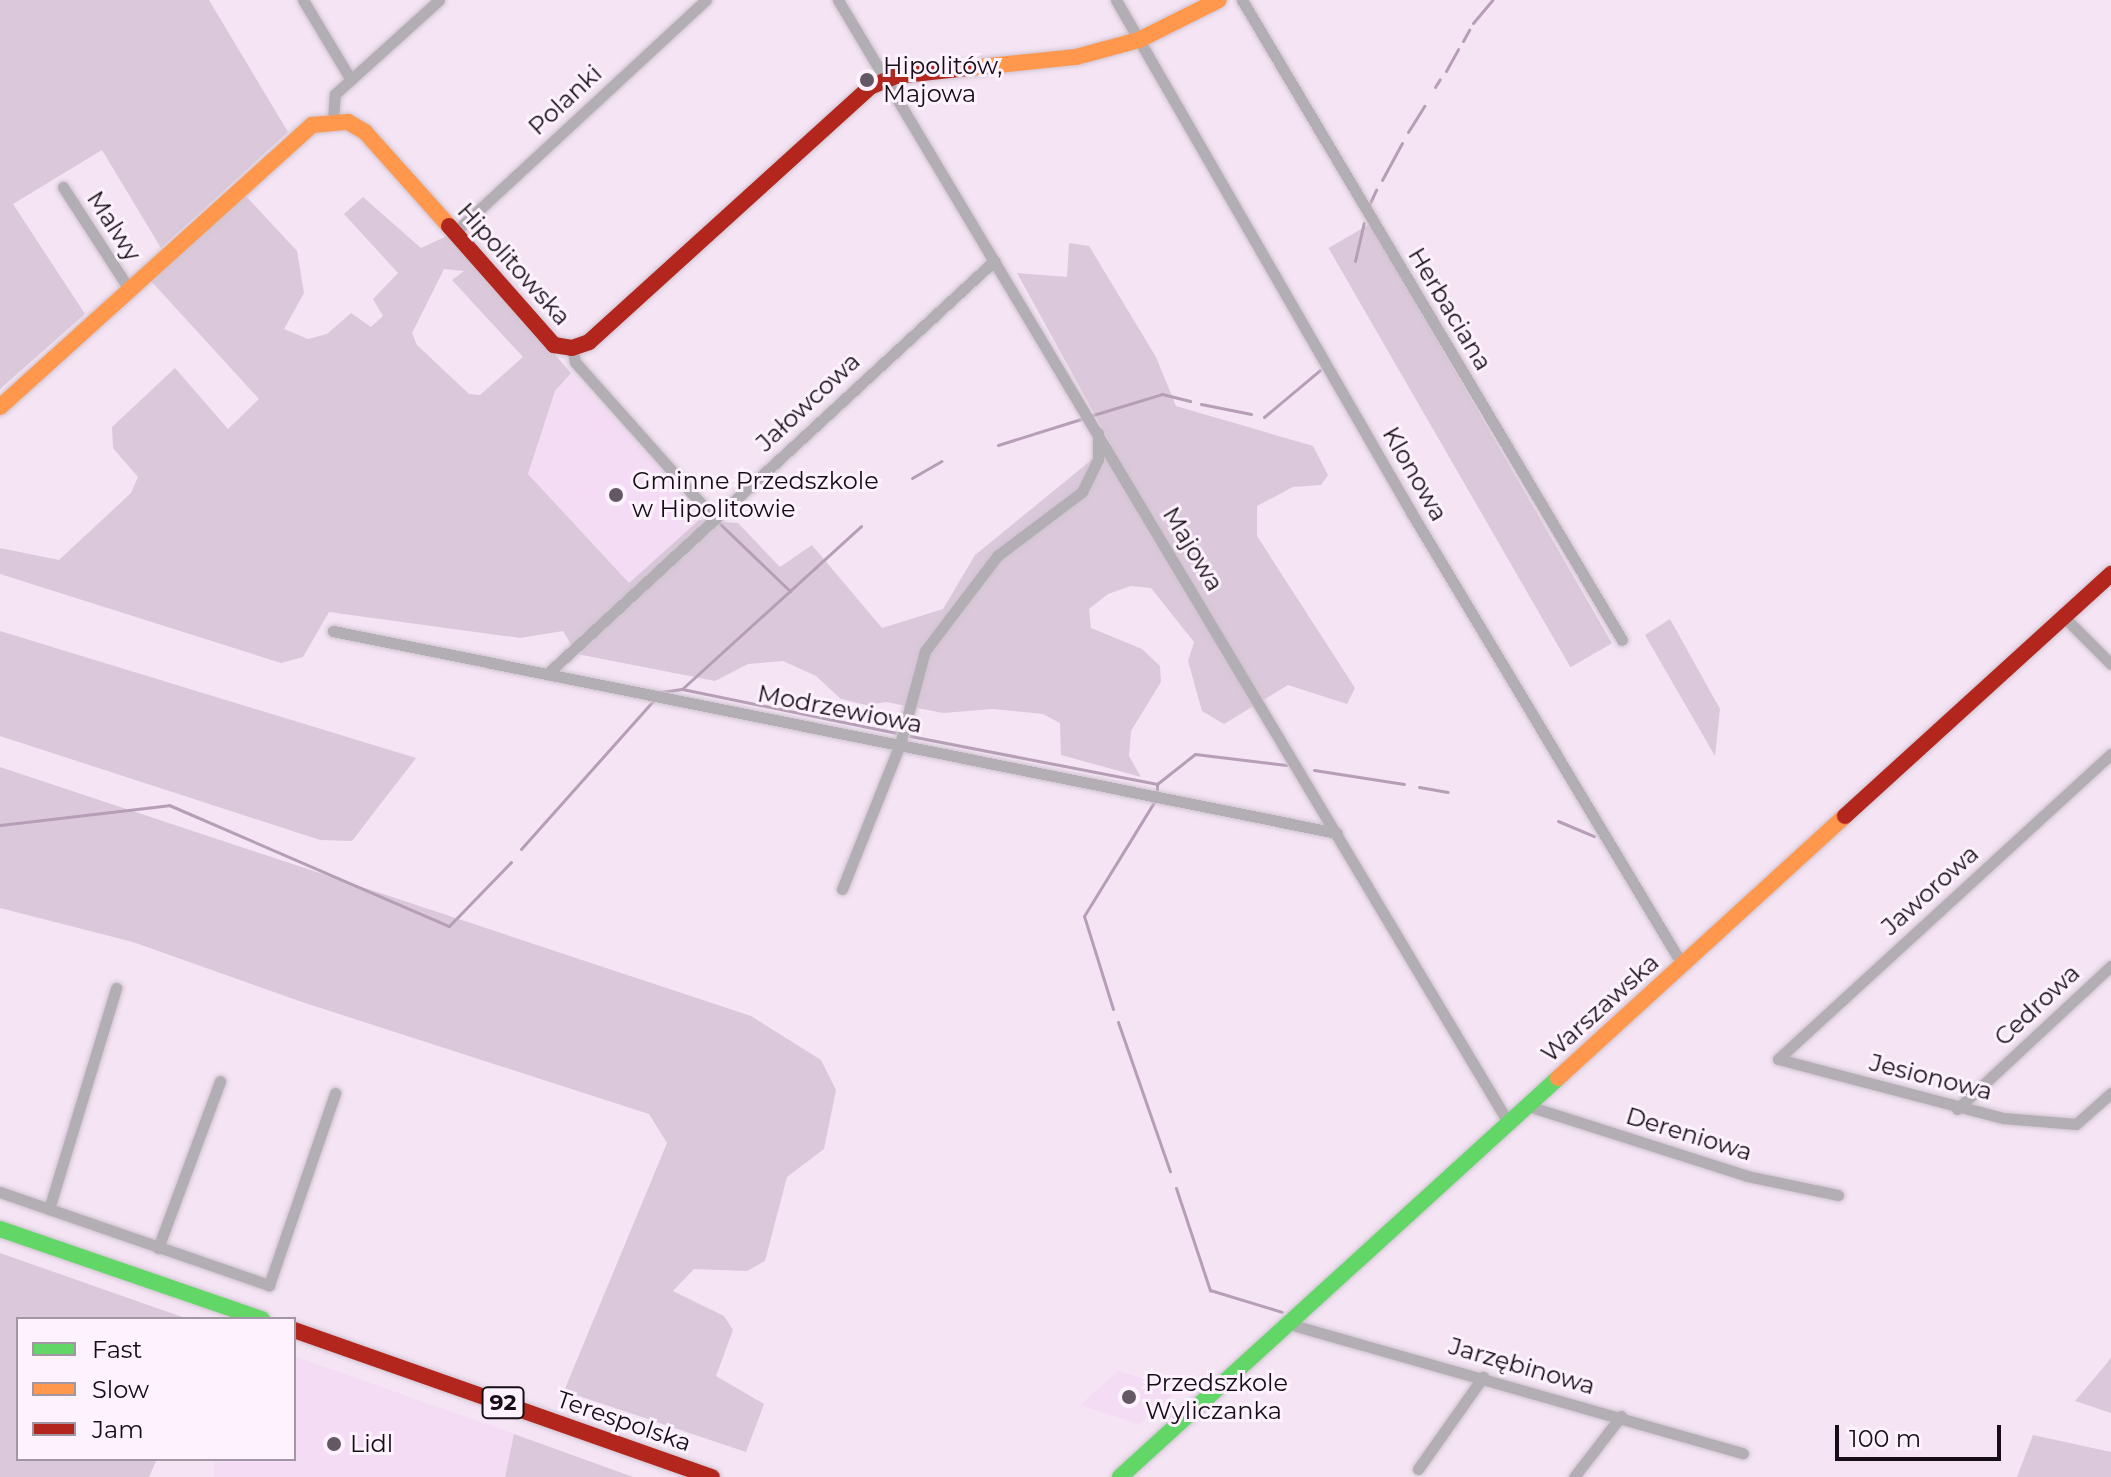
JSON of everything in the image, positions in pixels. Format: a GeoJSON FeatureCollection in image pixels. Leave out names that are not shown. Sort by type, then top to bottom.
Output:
{"type":"FeatureCollection","features":[{"type":"Feature","properties":{"kind":"street"},"geometry":{"type":"LineString","coordinates":[[303,0],[351,80]]}},
{"type":"Feature","properties":{"kind":"street"},"geometry":{"type":"LineString","coordinates":[[0,407],[298,133],[333,120],[335,94],[439,0]]}},
{"type":"Feature","properties":{"kind":"street","name":"Polanki"},"geometry":{"type":"LineString","coordinates":[[454,233],[706,0]]}},
{"type":"Feature","properties":{"kind":"street","name":"Majowa"},"geometry":{"type":"LineString","coordinates":[[838,0],[1508,1122]]}},
{"type":"Feature","properties":{"kind":"street","name":"Klonowa"},"geometry":{"type":"LineString","coordinates":[[1116,0],[1411,512],[1683,966]]}},
{"type":"Feature","properties":{"kind":"street","name":"Hipolitowska"},"geometry":{"type":"LineString","coordinates":[[333,120],[365,132],[554,345],[572,348],[589,342],[855,97],[885,79],[1028,64],[1139,40],[1219,0]]}},
{"type":"Feature","properties":{"kind":"street","name":"Herbaciana"},"geometry":{"type":"LineString","coordinates":[[1242,0],[1622,640]]}},
{"type":"Feature","properties":{"kind":"street","name":"Malwy"},"geometry":{"type":"LineString","coordinates":[[63,187],[129,289]]}},
{"type":"Feature","properties":{"kind":"street","name":"Jałowcowa"},"geometry":{"type":"LineString","coordinates":[[547,674],[994,261]]}},
{"type":"Feature","properties":{"kind":"street"},"geometry":{"type":"LineString","coordinates":[[572,348],[575,362],[714,518]]}},
{"type":"Feature","properties":{"kind":"street"},"geometry":{"type":"LineString","coordinates":[[842,889],[900,744],[925,651],[997,556],[1082,492],[1098,459],[1098,432]]}},
{"type":"Feature","properties":{"kind":"street","name":"Warszawska"},"geometry":{"type":"LineString","coordinates":[[1120,1477],[2111,574]]}},
{"type":"Feature","properties":{"kind":"street"},"geometry":{"type":"LineString","coordinates":[[2064,617],[2111,664]]}},
{"type":"Feature","properties":{"kind":"street","name":"Modrzewiowa"},"geometry":{"type":"LineString","coordinates":[[333,631],[1337,833]]}},
{"type":"Feature","properties":{"kind":"street","name":"Jaworowa"},"geometry":{"type":"LineString","coordinates":[[1778,1059],[2111,754]]}},
{"type":"Feature","properties":{"kind":"street","name":"Cedrowa"},"geometry":{"type":"LineString","coordinates":[[1957,1109],[2111,966]]}},
{"type":"Feature","properties":{"kind":"street"},"geometry":{"type":"LineString","coordinates":[[49,1209],[116,988]]}},
{"type":"Feature","properties":{"kind":"street","name":"Jesionowa"},"geometry":{"type":"LineString","coordinates":[[1778,1059],[1957,1109],[2076,1124],[2111,1093]]}},
{"type":"Feature","properties":{"kind":"street"},"geometry":{"type":"LineString","coordinates":[[158,1248],[220,1081]]}},
{"type":"Feature","properties":{"kind":"street"},"geometry":{"type":"LineString","coordinates":[[0,1192],[269,1285],[335,1093]]}},
{"type":"Feature","properties":{"kind":"street","name":"Dereniowa"},"geometry":{"type":"LineString","coordinates":[[1528,1106],[1747,1176],[1838,1195]]}},
{"type":"Feature","properties":{"kind":"street"},"geometry":{"type":"LineString","coordinates":[[0,1229],[256,1317]]}},
{"type":"Feature","properties":{"kind":"street","name":"Jarzębinowa"},"geometry":{"type":"LineString","coordinates":[[1289,1324],[1743,1453]]}},
{"type":"Feature","properties":{"kind":"street","name":"Terespolska"},"geometry":{"type":"LineString","coordinates":[[296,1331],[712,1477]]}},
{"type":"Feature","properties":{"kind":"street"},"geometry":{"type":"LineString","coordinates":[[1418,1469],[1483,1377]]}},
{"type":"Feature","properties":{"kind":"street"},"geometry":{"type":"LineString","coordinates":[[1574,1477],[1621,1416]]}},
{"type":"Feature","properties":{"kind":"shaded area"},"geometry":{"type":"Polygon","coordinates":[[[0,0],[209,0],[288,132],[161,248],[102,150],[13,204],[85,314],[0,389],[0,0]]]}},
{"type":"Feature","properties":{"kind":"shaded area"},"geometry":{"type":"Polygon","coordinates":[[[244,194],[297,251],[304,293],[284,329],[308,339],[327,334],[351,313],[371,327],[383,316],[373,299],[398,273],[344,214],[363,197],[421,248],[449,235],[571,373],[555,391],[528,474],[629,583],[699,520],[738,523],[780,567],[812,545],[882,628],[943,609],[975,555],[1111,444],[1017,273],[1067,277],[1069,243],[1089,246],[1156,357],[1176,406],[1313,446],[1328,475],[1321,485],[1293,487],[1257,506],[1257,536],[1355,688],[1347,704],[1288,685],[1224,724],[1202,711],[1188,661],[1194,642],[1151,588],[1131,586],[1108,594],[1089,609],[1091,628],[1142,649],[1160,666],[1161,682],[1131,731],[1129,756],[1141,777],[1061,755],[1060,723],[1043,714],[993,709],[943,713],[886,702],[866,705],[841,699],[816,676],[783,661],[748,664],[715,681],[577,654],[563,631],[520,638],[329,612],[303,657],[281,663],[0,574],[0,548],[59,560],[131,493],[138,477],[113,448],[112,427],[175,368],[228,429],[259,399],[151,281],[244,194]],[[444,269],[412,333],[417,345],[469,394],[480,395],[523,357],[452,280],[464,271],[444,269]]]}},
{"type":"Feature","properties":{"kind":"shaded area"},"geometry":{"type":"Polygon","coordinates":[[[1370,224],[1612,643],[1570,667],[1328,248],[1370,224]]]}},
{"type":"Feature","properties":{"kind":"shaded area","name":"Gminne Przedszkole w Hipolitowie"},"geometry":{"type":"Polygon","coordinates":[[[571,373],[703,516],[629,583],[528,474],[555,391],[571,373]]]}},
{"type":"Feature","properties":{"kind":"shaded area"},"geometry":{"type":"Polygon","coordinates":[[[1670,619],[1720,709],[1715,756],[1645,635],[1670,619]]]}},
{"type":"Feature","properties":{"kind":"shaded area"},"geometry":{"type":"Polygon","coordinates":[[[0,631],[416,758],[352,841],[320,840],[0,736],[0,631]]]}},
{"type":"Feature","properties":{"kind":"shaded area"},"geometry":{"type":"Polygon","coordinates":[[[0,767],[751,1016],[821,1060],[836,1090],[824,1149],[787,1177],[765,1261],[747,1271],[694,1269],[673,1291],[724,1316],[733,1330],[716,1376],[764,1404],[746,1452],[564,1391],[667,1143],[649,1114],[302,1002],[133,942],[0,908],[0,767]]]}},
{"type":"Feature","properties":{"kind":"shaded area"},"geometry":{"type":"Polygon","coordinates":[[[0,1253],[182,1317],[16,1317],[16,1461],[156,1461],[149,1477],[0,1477],[0,1253]]]}},
{"type":"Feature","properties":{"kind":"shaded area"},"geometry":{"type":"Polygon","coordinates":[[[296,1357],[514,1434],[505,1477],[214,1477],[215,1461],[296,1461],[296,1357]]]}},
{"type":"Feature","properties":{"kind":"shaded area"},"geometry":{"type":"Polygon","coordinates":[[[2111,1357],[2111,1413],[2075,1401],[2107,1363],[2111,1357]]]}},
{"type":"Feature","properties":{"kind":"shaded area","name":"Przedszkole Wyliczanka"},"geometry":{"type":"Polygon","coordinates":[[[1118,1371],[1179,1389],[1139,1424],[1080,1405],[1118,1371]]]}},
{"type":"Feature","properties":{"kind":"shaded area"},"geometry":{"type":"Polygon","coordinates":[[[514,1434],[633,1477],[505,1477],[514,1434]]]}},
{"type":"Feature","properties":{"kind":"shaded area"},"geometry":{"type":"Polygon","coordinates":[[[2033,1435],[2111,1452],[2111,1477],[2017,1477],[2033,1435]]]}},
{"type":"Feature","properties":{"kind":"waterway"},"geometry":{"type":"LineString","coordinates":[[1473,23],[1492,0]]}},
{"type":"Feature","properties":{"kind":"waterway"},"geometry":{"type":"LineString","coordinates":[[1463,41],[1469,30]]}},
{"type":"Feature","properties":{"kind":"waterway"},"geometry":{"type":"LineString","coordinates":[[1446,71],[1458,49]]}},
{"type":"Feature","properties":{"kind":"waterway"},"geometry":{"type":"LineString","coordinates":[[1435,87],[1440,79]]}},
{"type":"Feature","properties":{"kind":"waterway"},"geometry":{"type":"LineString","coordinates":[[1408,132],[1424,106]]}},
{"type":"Feature","properties":{"kind":"waterway"},"geometry":{"type":"LineString","coordinates":[[1382,180],[1402,143]]}},
{"type":"Feature","properties":{"kind":"waterway"},"geometry":{"type":"LineString","coordinates":[[1369,205],[1376,190]]}},
{"type":"Feature","properties":{"kind":"waterway"},"geometry":{"type":"LineString","coordinates":[[1355,261],[1364,223]]}},
{"type":"Feature","properties":{"kind":"waterway"},"geometry":{"type":"LineString","coordinates":[[1264,417],[1320,370]]}},
{"type":"Feature","properties":{"kind":"waterway"},"geometry":{"type":"LineString","coordinates":[[1093,415],[1162,394],[1190,401]]}},
{"type":"Feature","properties":{"kind":"waterway"},"geometry":{"type":"LineString","coordinates":[[1201,404],[1251,414]]}},
{"type":"Feature","properties":{"kind":"waterway"},"geometry":{"type":"LineString","coordinates":[[998,445],[1081,419]]}},
{"type":"Feature","properties":{"kind":"waterway"},"geometry":{"type":"LineString","coordinates":[[912,478],[941,461]]}},
{"type":"Feature","properties":{"kind":"waterway"},"geometry":{"type":"LineString","coordinates":[[718,522],[790,591]]}},
{"type":"Feature","properties":{"kind":"waterway"},"geometry":{"type":"LineString","coordinates":[[682,689],[861,526]]}},
{"type":"Feature","properties":{"kind":"waterway"},"geometry":{"type":"LineString","coordinates":[[661,692],[682,689],[896,733]]}},
{"type":"Feature","properties":{"kind":"waterway"},"geometry":{"type":"LineString","coordinates":[[521,849],[653,701]]}},
{"type":"Feature","properties":{"kind":"waterway"},"geometry":{"type":"LineString","coordinates":[[910,736],[1157,784]]}},
{"type":"Feature","properties":{"kind":"waterway"},"geometry":{"type":"LineString","coordinates":[[1157,791],[1157,784],[1195,754],[1286,765]]}},
{"type":"Feature","properties":{"kind":"waterway"},"geometry":{"type":"LineString","coordinates":[[1314,770],[1404,784]]}},
{"type":"Feature","properties":{"kind":"waterway"},"geometry":{"type":"LineString","coordinates":[[1419,787],[1448,792]]}},
{"type":"Feature","properties":{"kind":"waterway"},"geometry":{"type":"LineString","coordinates":[[1113,1009],[1084,916],[1154,802]]}},
{"type":"Feature","properties":{"kind":"waterway"},"geometry":{"type":"LineString","coordinates":[[0,825],[169,805],[449,926],[511,862]]}},
{"type":"Feature","properties":{"kind":"waterway"},"geometry":{"type":"LineString","coordinates":[[1558,821],[1594,836]]}},
{"type":"Feature","properties":{"kind":"waterway"},"geometry":{"type":"LineString","coordinates":[[1118,1022],[1170,1171]]}},
{"type":"Feature","properties":{"kind":"waterway"},"geometry":{"type":"LineString","coordinates":[[1176,1188],[1210,1290],[1282,1312]]}},
{"type":"Feature","properties":{"kind":"traffic: fast"},"geometry":{"type":"LineString","coordinates":[[1120,1477],[1558,1078]]}},
{"type":"Feature","properties":{"kind":"traffic: fast"},"geometry":{"type":"LineString","coordinates":[[0,1229],[256,1317]]}},
{"type":"Feature","properties":{"kind":"traffic: slow"},"geometry":{"type":"LineString","coordinates":[[969,68],[1076,57],[1139,40],[1219,0]]}},
{"type":"Feature","properties":{"kind":"traffic: slow"},"geometry":{"type":"LineString","coordinates":[[0,407],[312,125],[348,122],[365,132],[449,226]]}},
{"type":"Feature","properties":{"kind":"traffic: slow"},"geometry":{"type":"LineString","coordinates":[[1558,1078],[1845,816]]}},
{"type":"Feature","properties":{"kind":"traffic: jam"},"geometry":{"type":"LineString","coordinates":[[449,226],[554,345],[572,348],[589,342],[870,87],[896,76],[969,68]]}},
{"type":"Feature","properties":{"kind":"traffic: jam"},"geometry":{"type":"LineString","coordinates":[[1845,816],[2111,574]]}},
{"type":"Feature","properties":{"kind":"traffic: jam"},"geometry":{"type":"LineString","coordinates":[[296,1331],[712,1477]]}},
{"type":"Feature","properties":{"kind":"place","name":"Hipolitów, Majowa"},"geometry":{"type":"Point","coordinates":[867,80]}},
{"type":"Feature","properties":{"kind":"place","name":"Gminne Przedszkole w Hipolitowie"},"geometry":{"type":"Point","coordinates":[616,495]}},
{"type":"Feature","properties":{"kind":"place","name":"Przedszkole Wyliczanka"},"geometry":{"type":"Point","coordinates":[1129,1397]}},
{"type":"Feature","properties":{"kind":"place","name":"Lidl"},"geometry":{"type":"Point","coordinates":[334,1444]}}]}
